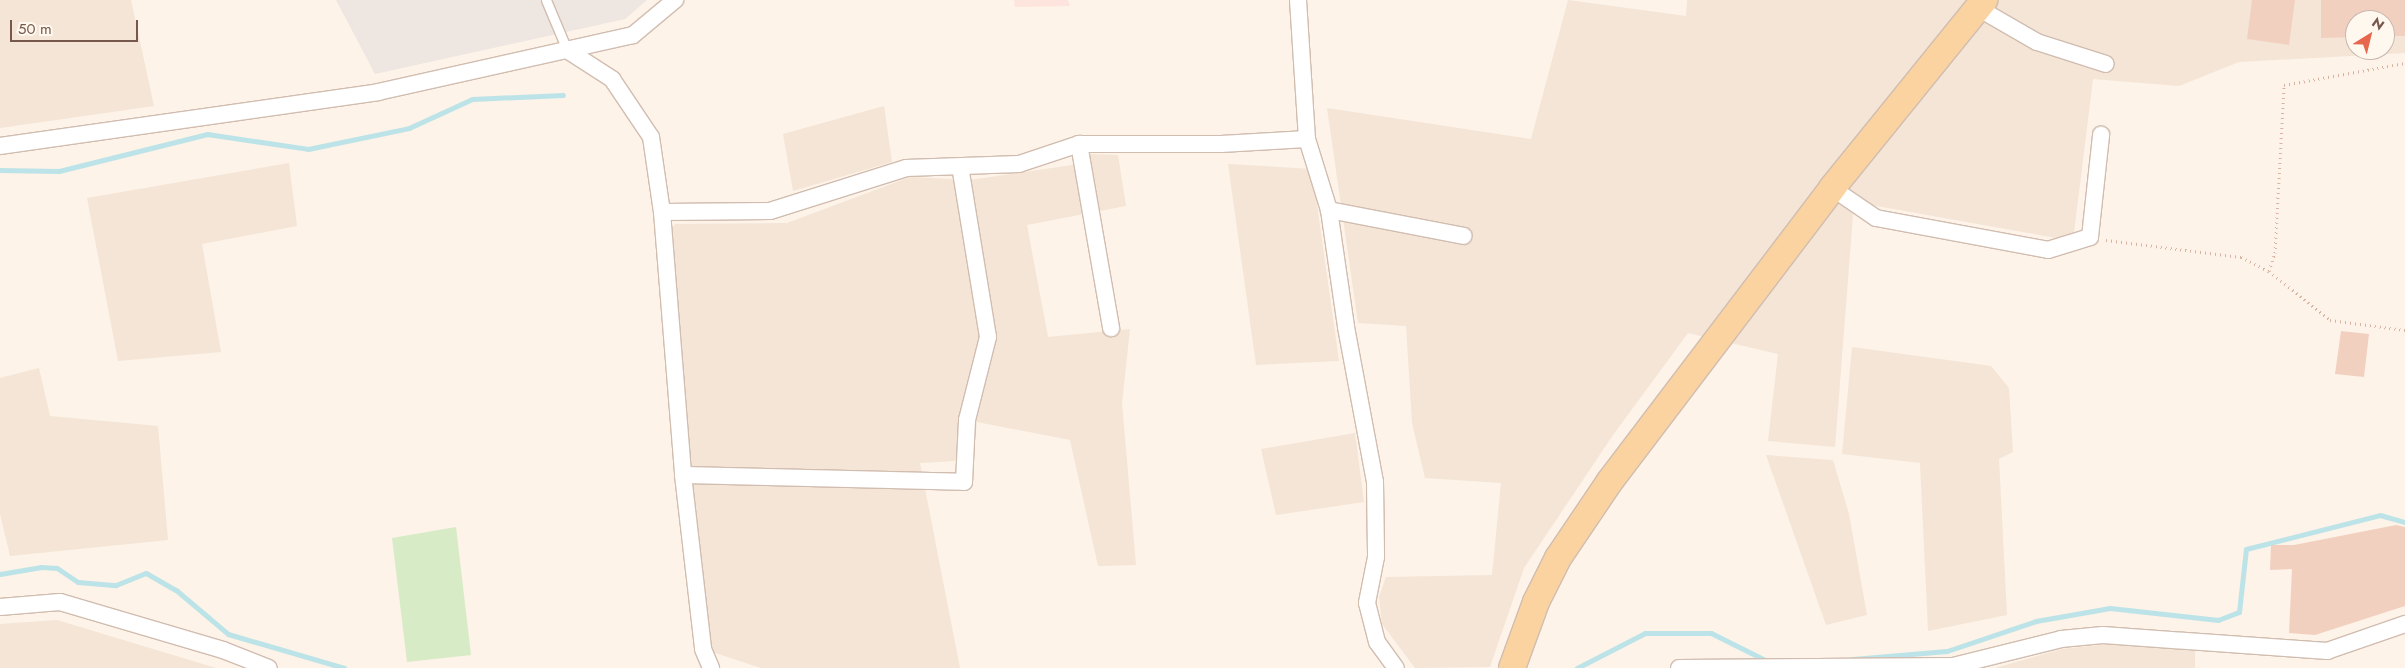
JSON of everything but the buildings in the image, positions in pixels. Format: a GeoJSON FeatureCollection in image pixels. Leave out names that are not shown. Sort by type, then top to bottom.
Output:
{"type":"FeatureCollection","features":[{"type":"Feature","properties":{"kind":"main road"},"geometry":{"type":"LineString","coordinates":[[1512,668],[1536,602],[1564,551],[1610,481],[1832,188],[1981,4]]}},
{"type":"Feature","properties":{"kind":"street"},"geometry":{"type":"LineString","coordinates":[[0,146],[378,92],[633,36],[675,0]]}},
{"type":"Feature","properties":{"kind":"street"},"geometry":{"type":"LineString","coordinates":[[1298,0],[1307,139],[1329,210],[1346,327],[1375,482],[1376,557],[1367,603],[1377,642],[1396,668]]}},
{"type":"Feature","properties":{"kind":"street"},"geometry":{"type":"LineString","coordinates":[[1981,4],[2037,42],[2106,64]]}},
{"type":"Feature","properties":{"kind":"street"},"geometry":{"type":"LineString","coordinates":[[567,50],[612,79],[651,137],[662,212],[683,475],[703,650],[711,668]]}},
{"type":"Feature","properties":{"kind":"street"},"geometry":{"type":"LineString","coordinates":[[1832,188],[1876,218],[1924,229],[2048,250],[2090,237],[2101,135]]}},
{"type":"Feature","properties":{"kind":"street"},"geometry":{"type":"LineString","coordinates":[[662,212],[770,211],[906,168],[1018,164],[1078,144],[1221,144],[1307,139]]}},
{"type":"Feature","properties":{"kind":"street"},"geometry":{"type":"LineString","coordinates":[[1078,144],[1111,328]]}},
{"type":"Feature","properties":{"kind":"street"},"geometry":{"type":"LineString","coordinates":[[683,475],[964,482],[967,420],[988,336],[960,166]]}},
{"type":"Feature","properties":{"kind":"street"},"geometry":{"type":"LineString","coordinates":[[1329,210],[1464,236]]}},
{"type":"Feature","properties":{"kind":"street"},"geometry":{"type":"LineString","coordinates":[[0,607],[60,602],[222,650],[269,668]]}},
{"type":"Feature","properties":{"kind":"street"},"geometry":{"type":"LineString","coordinates":[[1679,668],[1952,666],[2061,639],[2103,635],[2327,651],[2405,624]]}},
{"type":"Feature","properties":{"kind":"lane"},"geometry":{"type":"LineString","coordinates":[[546,0],[567,50]]}},
{"type":"Feature","properties":{"kind":"path"},"geometry":{"type":"LineString","coordinates":[[2269,271],[2275,253],[2284,85],[2405,63]]}},
{"type":"Feature","properties":{"kind":"path"},"geometry":{"type":"LineString","coordinates":[[2090,237],[2119,244],[2241,257],[2269,271],[2330,320],[2405,330]]}},
{"type":"Feature","properties":{"kind":"shaded area"},"geometry":{"type":"Polygon","coordinates":[[[0,0],[131,0],[154,106],[0,128],[0,0]]]}},
{"type":"Feature","properties":{"kind":"shaded area"},"geometry":{"type":"Polygon","coordinates":[[[336,0],[647,0],[625,19],[375,74],[336,0]]]}},
{"type":"Feature","properties":{"kind":"shaded area"},"geometry":{"type":"Polygon","coordinates":[[[1014,0],[1068,0],[1070,6],[1015,7],[1014,0]]]}},
{"type":"Feature","properties":{"kind":"shaded area"},"geometry":{"type":"Polygon","coordinates":[[[1568,0],[1686,16],[1687,0],[2405,0],[2405,53],[2395,54],[2395,10],[2345,10],[2345,56],[2239,62],[2179,86],[2093,79],[2073,241],[1854,202],[1835,447],[1768,441],[1778,354],[1688,333],[1613,435],[1524,568],[1490,667],[1415,668],[1382,624],[1379,597],[1386,577],[1492,575],[1501,483],[1425,478],[1412,423],[1406,326],[1358,323],[1327,108],[1531,139],[1568,0]]]}},
{"type":"Feature","properties":{"kind":"shaded area"},"geometry":{"type":"Polygon","coordinates":[[[884,106],[892,162],[793,191],[783,134],[884,106]]]}},
{"type":"Feature","properties":{"kind":"shaded area"},"geometry":{"type":"Polygon","coordinates":[[[1089,154],[1118,155],[1126,206],[1027,225],[1048,337],[1130,329],[1122,403],[1136,565],[1098,566],[1070,440],[977,422],[972,460],[920,463],[960,668],[761,668],[703,649],[658,253],[675,224],[787,223],[910,177],[970,180],[1072,165],[1089,154]]]}},
{"type":"Feature","properties":{"kind":"shaded area"},"geometry":{"type":"Polygon","coordinates":[[[289,163],[297,226],[202,244],[221,352],[118,361],[87,198],[289,163]]]}},
{"type":"Feature","properties":{"kind":"shaded area"},"geometry":{"type":"Polygon","coordinates":[[[1228,164],[1312,169],[1339,361],[1256,365],[1228,164]]]}},
{"type":"Feature","properties":{"kind":"shaded area"},"geometry":{"type":"Polygon","coordinates":[[[1852,347],[1991,366],[2009,388],[2013,452],[1999,459],[2007,615],[1928,631],[1920,463],[1842,454],[1852,347]]]}},
{"type":"Feature","properties":{"kind":"shaded area"},"geometry":{"type":"Polygon","coordinates":[[[39,368],[50,416],[158,426],[168,540],[10,556],[0,514],[0,378],[39,368]]]}},
{"type":"Feature","properties":{"kind":"shaded area"},"geometry":{"type":"Polygon","coordinates":[[[1355,433],[1364,502],[1276,515],[1261,449],[1355,433]]]}},
{"type":"Feature","properties":{"kind":"shaded area"},"geometry":{"type":"Polygon","coordinates":[[[1766,455],[1833,460],[1849,514],[1867,615],[1826,625],[1766,455]]]}},
{"type":"Feature","properties":{"kind":"shaded area"},"geometry":{"type":"Polygon","coordinates":[[[57,620],[216,668],[0,668],[0,624],[57,620]]]}},
{"type":"Feature","properties":{"kind":"shaded area"},"geometry":{"type":"Polygon","coordinates":[[[2109,644],[2195,651],[2195,668],[1995,668],[2062,649],[2109,644]]]}},
{"type":"Feature","properties":{"kind":"green space"},"geometry":{"type":"Polygon","coordinates":[[[456,527],[471,655],[407,662],[392,538],[456,527]]]}},
{"type":"Feature","properties":{"kind":"waterway"},"geometry":{"type":"LineString","coordinates":[[0,170],[59,171],[207,134],[308,149],[409,128],[472,99],[563,95]]}},
{"type":"Feature","properties":{"kind":"waterway"},"geometry":{"type":"LineString","coordinates":[[1853,659],[1947,651],[2036,621],[2110,608],[2218,620],[2239,612],[2246,549],[2380,515],[2405,522]]}},
{"type":"Feature","properties":{"kind":"waterway"},"geometry":{"type":"LineString","coordinates":[[0,574],[41,567],[57,568],[78,582],[116,585],[146,573],[176,590],[228,634],[344,668]]}},
{"type":"Feature","properties":{"kind":"waterway"},"geometry":{"type":"LineString","coordinates":[[1577,668],[1645,633],[1711,633],[1769,662]]}}]}
